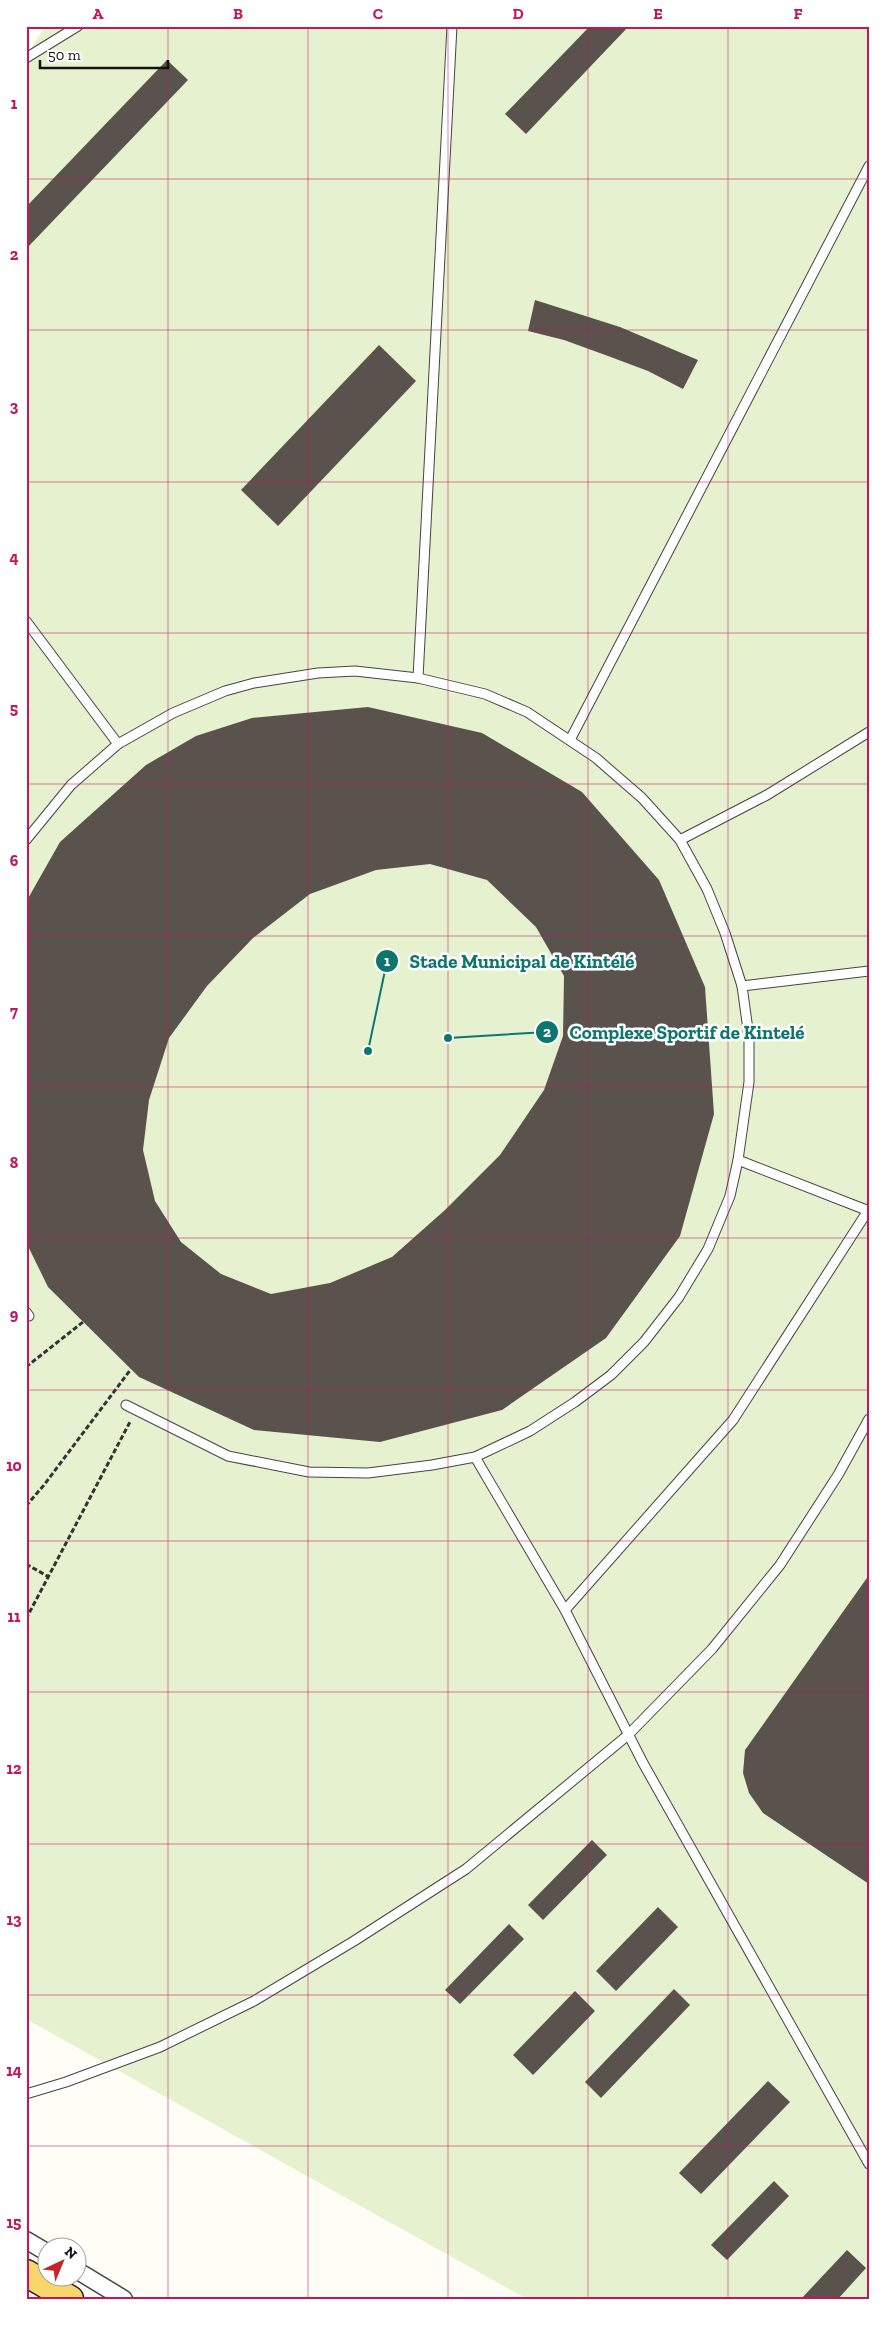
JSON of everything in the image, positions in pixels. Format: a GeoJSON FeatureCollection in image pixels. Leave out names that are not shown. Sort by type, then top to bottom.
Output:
{"type":"FeatureCollection","features":[{"type":"Feature","properties":{"kind":"main road"},"geometry":{"type":"LineString","coordinates":[[26,2273],[70,2299]]}},
{"type":"Feature","properties":{"kind":"street"},"geometry":{"type":"LineString","coordinates":[[26,2240],[38,2247]]}},
{"type":"Feature","properties":{"kind":"street"},"geometry":{"type":"LineString","coordinates":[[88,2277],[124,2299]]}},
{"type":"Feature","properties":{"kind":"lane"},"geometry":{"type":"LineString","coordinates":[[26,58],[78,26]]}},
{"type":"Feature","properties":{"kind":"lane"},"geometry":{"type":"LineString","coordinates":[[418,678],[452,26]]}},
{"type":"Feature","properties":{"kind":"lane"},"geometry":{"type":"LineString","coordinates":[[570,740],[869,166]]}},
{"type":"Feature","properties":{"kind":"lane"},"geometry":{"type":"LineString","coordinates":[[26,621],[118,744]]}},
{"type":"Feature","properties":{"kind":"lane"},"geometry":{"type":"LineString","coordinates":[[26,840],[70,785],[118,744],[173,713],[225,691],[254,682],[318,673],[355,671],[418,678],[493,698],[526,712],[570,740],[618,775],[680,840],[707,889],[725,933],[742,986],[749,1037],[749,1082],[738,1160],[730,1196],[708,1249],[679,1297],[644,1342],[611,1375],[575,1402],[530,1431],[475,1457],[432,1465],[368,1473],[309,1472],[228,1456],[126,1405]]}},
{"type":"Feature","properties":{"kind":"lane"},"geometry":{"type":"LineString","coordinates":[[680,840],[767,795],[869,732]]}},
{"type":"Feature","properties":{"kind":"lane"},"geometry":{"type":"LineString","coordinates":[[742,986],[869,971]]}},
{"type":"Feature","properties":{"kind":"lane"},"geometry":{"type":"LineString","coordinates":[[564,1610],[733,1420],[869,1211],[738,1160]]}},
{"type":"Feature","properties":{"kind":"lane"},"geometry":{"type":"LineString","coordinates":[[26,2094],[66,2082],[160,2047],[254,2001],[466,1869],[628,1735],[712,1649],[780,1565],[838,1475],[869,1419]]}},
{"type":"Feature","properties":{"kind":"lane"},"geometry":{"type":"LineString","coordinates":[[475,1457],[564,1610],[628,1735],[869,2164]]}},
{"type":"Feature","properties":{"kind":"path"},"geometry":{"type":"LineString","coordinates":[[26,1367],[83,1322]]}},
{"type":"Feature","properties":{"kind":"path"},"geometry":{"type":"LineString","coordinates":[[26,1506],[44,1485],[130,1369]]}},
{"type":"Feature","properties":{"kind":"path"},"geometry":{"type":"LineString","coordinates":[[26,1619],[136,1410]]}},
{"type":"Feature","properties":{"kind":"path"},"geometry":{"type":"LineString","coordinates":[[26,1564],[49,1577]]}},
{"type":"Feature","properties":{"kind":"green space"},"geometry":{"type":"Polygon","coordinates":[[[45,26],[869,26],[869,2299],[527,2299],[26,2019],[26,57],[45,26]]]}},
{"type":"Feature","properties":{"kind":"building"},"geometry":{"type":"Polygon","coordinates":[[[590,26],[629,26],[526,134],[505,114],[590,26]]]}},
{"type":"Feature","properties":{"kind":"building"},"geometry":{"type":"Polygon","coordinates":[[[167,60],[188,80],[26,249],[26,207],[167,60]]]}},
{"type":"Feature","properties":{"kind":"building"},"geometry":{"type":"Polygon","coordinates":[[[535,300],[620,327],[698,360],[683,389],[648,371],[608,356],[564,340],[528,331],[535,300]]]}},
{"type":"Feature","properties":{"kind":"building"},"geometry":{"type":"Polygon","coordinates":[[[379,345],[416,381],[278,526],[241,490],[379,345]]]}},
{"type":"Feature","properties":{"kind":"building"},"geometry":{"type":"Polygon","coordinates":[[[368,707],[482,733],[582,792],[659,880],[705,987],[714,1114],[680,1236],[606,1338],[502,1410],[380,1442],[254,1430],[139,1377],[48,1287],[26,1242],[26,902],[60,842],[146,765],[196,736],[252,718],[368,707]],[[430,864],[376,870],[310,894],[253,938],[207,986],[169,1038],[149,1100],[143,1150],[155,1201],[181,1242],[221,1274],[271,1294],[330,1283],[392,1257],[445,1210],[500,1155],[544,1090],[563,1036],[564,976],[536,927],[487,880],[430,864]]]}},
{"type":"Feature","properties":{"kind":"building"},"geometry":{"type":"Polygon","coordinates":[[[869,1575],[869,1884],[763,1813],[749,1793],[743,1773],[745,1750],[869,1575]]]}},
{"type":"Feature","properties":{"kind":"building"},"geometry":{"type":"Polygon","coordinates":[[[592,1840],[607,1855],[543,1920],[528,1905],[592,1840]]]}},
{"type":"Feature","properties":{"kind":"building"},"geometry":{"type":"Polygon","coordinates":[[[658,1907],[678,1927],[616,1991],[596,1971],[658,1907]]]}},
{"type":"Feature","properties":{"kind":"building"},"geometry":{"type":"Polygon","coordinates":[[[509,1924],[524,1939],[460,2004],[445,1990],[509,1924]]]}},
{"type":"Feature","properties":{"kind":"building"},"geometry":{"type":"Polygon","coordinates":[[[674,1989],[690,2005],[601,2098],[585,2082],[674,1989]]]}},
{"type":"Feature","properties":{"kind":"building"},"geometry":{"type":"Polygon","coordinates":[[[575,1991],[595,2011],[533,2075],[513,2055],[575,1991]]]}},
{"type":"Feature","properties":{"kind":"building"},"geometry":{"type":"Polygon","coordinates":[[[768,2081],[790,2102],[701,2194],[679,2173],[768,2081]]]}},
{"type":"Feature","properties":{"kind":"building"},"geometry":{"type":"Polygon","coordinates":[[[774,2181],[789,2196],[727,2260],[711,2245],[774,2181]]]}},
{"type":"Feature","properties":{"kind":"building"},"geometry":{"type":"Polygon","coordinates":[[[847,2250],[866,2268],[838,2299],[801,2299],[847,2250]]]}},
{"type":"Feature","properties":{"kind":"place","name":"Complexe Sportif de Kintelé"},"geometry":{"type":"Point","coordinates":[448,1038]}},
{"type":"Feature","properties":{"kind":"place","name":"Stade Municipal de Kintélé"},"geometry":{"type":"Point","coordinates":[368,1051]}}]}
